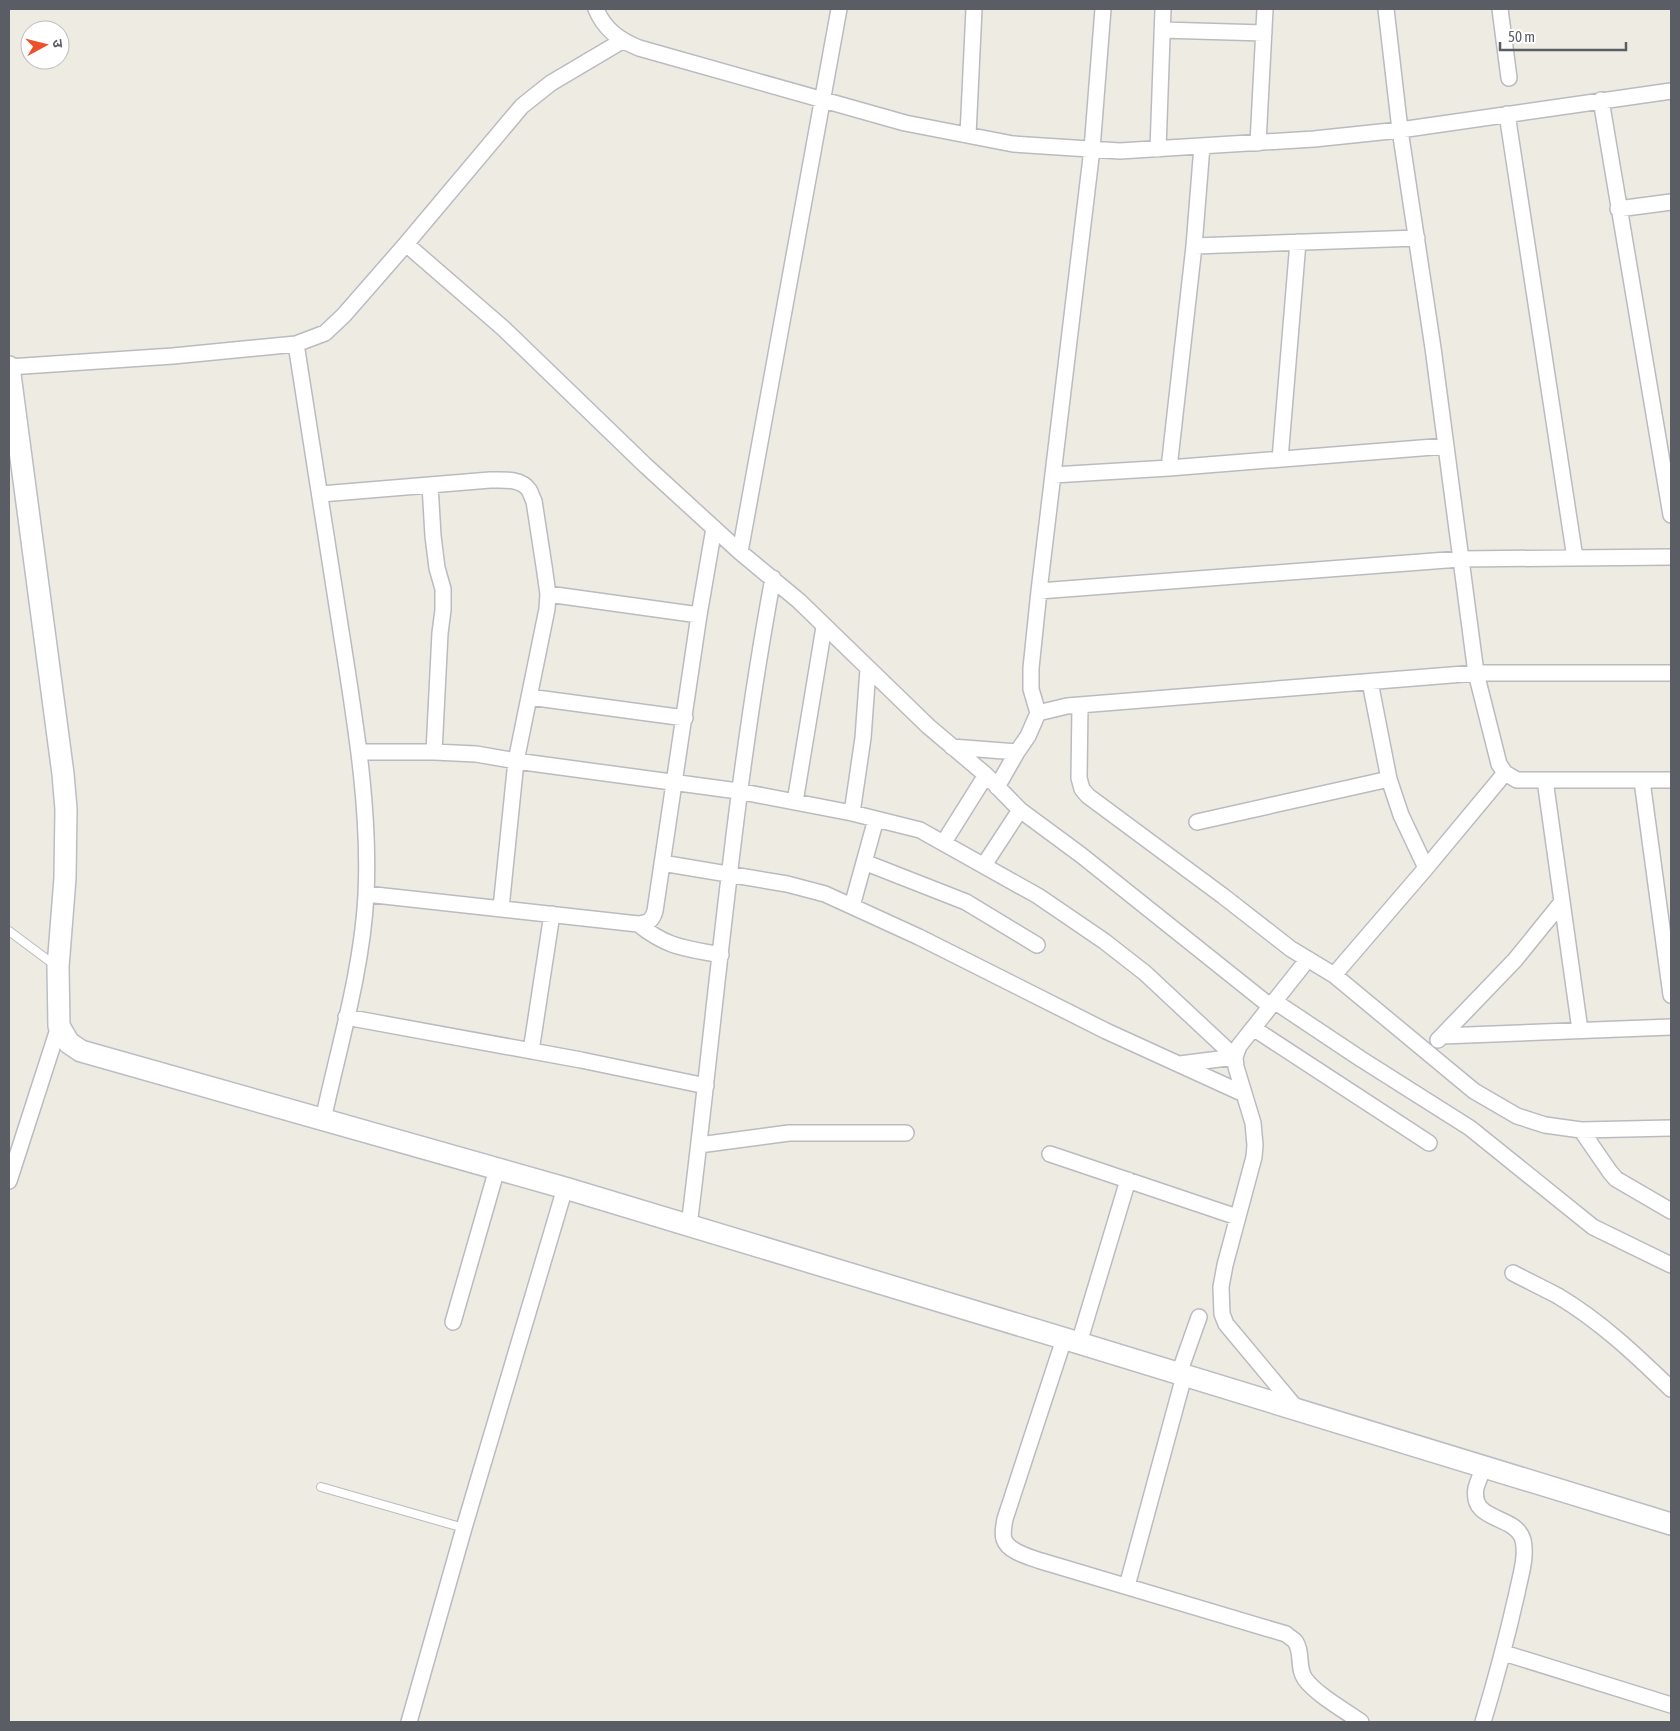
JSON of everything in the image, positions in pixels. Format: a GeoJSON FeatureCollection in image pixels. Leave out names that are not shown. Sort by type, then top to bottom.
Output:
{"type":"FeatureCollection","features":[{"type":"Feature","properties":{"kind":"street"},"geometry":{"type":"LineString","coordinates":[[596,9],[609,31],[622,41],[639,48],[905,124],[1013,144],[1120,150],[1314,139],[1400,130],[1671,91]]}},
{"type":"Feature","properties":{"kind":"street"},"geometry":{"type":"LineString","coordinates":[[740,552],[839,9]]}},
{"type":"Feature","properties":{"kind":"street"},"geometry":{"type":"LineString","coordinates":[[968,135],[974,9]]}},
{"type":"Feature","properties":{"kind":"street"},"geometry":{"type":"LineString","coordinates":[[997,787],[1028,736],[1038,713],[1031,689],[1031,668],[1092,149],[1103,9]]}},
{"type":"Feature","properties":{"kind":"street"},"geometry":{"type":"LineString","coordinates":[[1158,149],[1163,9]]}},
{"type":"Feature","properties":{"kind":"street"},"geometry":{"type":"LineString","coordinates":[[1258,143],[1265,9]]}},
{"type":"Feature","properties":{"kind":"street"},"geometry":{"type":"LineString","coordinates":[[1386,9],[1400,130],[1417,238],[1476,674],[1499,764],[1505,773],[1517,780],[1671,780]]}},
{"type":"Feature","properties":{"kind":"street"},"geometry":{"type":"LineString","coordinates":[[1500,9],[1509,78]]}},
{"type":"Feature","properties":{"kind":"street"},"geometry":{"type":"LineString","coordinates":[[1162,30],[1264,33]]}},
{"type":"Feature","properties":{"kind":"street"},"geometry":{"type":"LineString","coordinates":[[9,1181],[59,1026],[58,967],[65,878],[66,809],[9,367],[173,356],[296,344],[325,333],[344,315],[406,244],[522,106],[551,82],[622,41]]}},
{"type":"Feature","properties":{"kind":"street"},"geometry":{"type":"LineString","coordinates":[[1601,100],[1618,209],[1666,453],[1671,515]]}},
{"type":"Feature","properties":{"kind":"street"},"geometry":{"type":"LineString","coordinates":[[1506,114],[1575,558]]}},
{"type":"Feature","properties":{"kind":"street"},"geometry":{"type":"LineString","coordinates":[[1169,468],[1194,246],[1202,146]]}},
{"type":"Feature","properties":{"kind":"street"},"geometry":{"type":"LineString","coordinates":[[1618,209],[1671,202]]}},
{"type":"Feature","properties":{"kind":"street"},"geometry":{"type":"LineString","coordinates":[[1194,246],[1417,238]]}},
{"type":"Feature","properties":{"kind":"street"},"geometry":{"type":"LineString","coordinates":[[1280,459],[1298,242]]}},
{"type":"Feature","properties":{"kind":"street"},"geometry":{"type":"LineString","coordinates":[[406,244],[503,328],[646,466],[740,552],[799,600],[868,669],[928,726],[986,775],[1020,810],[1272,1003],[1470,1128],[1593,1227],[1671,1265]]}},
{"type":"Feature","properties":{"kind":"street"},"geometry":{"type":"LineString","coordinates":[[296,344],[321,494],[359,752],[366,842],[366,894],[363,934],[323,1120]]}},
{"type":"Feature","properties":{"kind":"street"},"geometry":{"type":"LineString","coordinates":[[1053,475],[1169,468],[1446,446]]}},
{"type":"Feature","properties":{"kind":"street"},"geometry":{"type":"LineString","coordinates":[[321,494],[510,480],[523,484],[530,490],[534,501],[548,594],[544,626],[516,761],[501,908]]}},
{"type":"Feature","properties":{"kind":"street"},"geometry":{"type":"LineString","coordinates":[[430,485],[433,536],[437,568],[443,589],[434,752]]}},
{"type":"Feature","properties":{"kind":"street"},"geometry":{"type":"LineString","coordinates":[[366,894],[638,924],[647,923],[652,919],[714,528]]}},
{"type":"Feature","properties":{"kind":"street"},"geometry":{"type":"LineString","coordinates":[[1039,591],[1460,559],[1671,556]]}},
{"type":"Feature","properties":{"kind":"street"},"geometry":{"type":"LineString","coordinates":[[689,1226],[738,792],[757,665],[773,578]]}},
{"type":"Feature","properties":{"kind":"street"},"geometry":{"type":"LineString","coordinates":[[548,594],[699,615]]}},
{"type":"Feature","properties":{"kind":"street"},"geometry":{"type":"LineString","coordinates":[[795,802],[824,627]]}},
{"type":"Feature","properties":{"kind":"street"},"geometry":{"type":"LineString","coordinates":[[852,813],[863,738],[868,669]]}},
{"type":"Feature","properties":{"kind":"street"},"geometry":{"type":"LineString","coordinates":[[1038,713],[1067,706],[1476,674],[1671,673]]}},
{"type":"Feature","properties":{"kind":"street"},"geometry":{"type":"LineString","coordinates":[[1370,682],[1389,779],[1401,815],[1426,868]]}},
{"type":"Feature","properties":{"kind":"street"},"geometry":{"type":"LineString","coordinates":[[529,697],[685,718]]}},
{"type":"Feature","properties":{"kind":"street"},"geometry":{"type":"LineString","coordinates":[[1080,705],[1080,778],[1082,789],[1088,796],[1224,896],[1291,949],[1334,976],[1474,1091],[1517,1116],[1545,1125],[1581,1130],[1671,1128]]}},
{"type":"Feature","properties":{"kind":"street"},"geometry":{"type":"LineString","coordinates":[[952,747],[1017,752]]}},
{"type":"Feature","properties":{"kind":"street"},"geometry":{"type":"LineString","coordinates":[[359,752],[476,754],[738,792],[876,818],[920,830],[1038,896],[1104,941],[1145,973],[1235,1057]]}},
{"type":"Feature","properties":{"kind":"street"},"geometry":{"type":"LineString","coordinates":[[1334,976],[1505,773]]}},
{"type":"Feature","properties":{"kind":"street"},"geometry":{"type":"LineString","coordinates":[[944,842],[986,775]]}},
{"type":"Feature","properties":{"kind":"street"},"geometry":{"type":"LineString","coordinates":[[1197,822],[1389,779]]}},
{"type":"Feature","properties":{"kind":"street"},"geometry":{"type":"LineString","coordinates":[[1545,780],[1580,1030]]}},
{"type":"Feature","properties":{"kind":"street"},"geometry":{"type":"LineString","coordinates":[[1642,781],[1671,995]]}},
{"type":"Feature","properties":{"kind":"street"},"geometry":{"type":"LineString","coordinates":[[984,865],[1020,810]]}},
{"type":"Feature","properties":{"kind":"street"},"geometry":{"type":"LineString","coordinates":[[852,906],[876,818]]}},
{"type":"Feature","properties":{"kind":"street"},"geometry":{"type":"LineString","coordinates":[[864,862],[966,902],[1037,945]]}},
{"type":"Feature","properties":{"kind":"street"},"geometry":{"type":"LineString","coordinates":[[662,863],[788,884],[825,894],[919,937],[1106,1031],[1244,1094]]}},
{"type":"Feature","properties":{"kind":"street"},"geometry":{"type":"LineString","coordinates":[[1427,1052],[1515,960],[1562,902]]}},
{"type":"Feature","properties":{"kind":"street"},"geometry":{"type":"LineString","coordinates":[[531,1051],[552,914]]}},
{"type":"Feature","properties":{"kind":"street"},"geometry":{"type":"LineString","coordinates":[[638,924],[665,942],[682,948],[721,955]]}},
{"type":"Feature","properties":{"kind":"street"},"geometry":{"type":"LineString","coordinates":[[1298,1410],[1226,1324],[1222,1314],[1221,1287],[1237,1217],[1254,1157],[1255,1144],[1253,1123],[1236,1067],[1235,1057],[1239,1046],[1308,959]]}},
{"type":"Feature","properties":{"kind":"street"},"geometry":{"type":"LineString","coordinates":[[346,1017],[706,1086]]}},
{"type":"Feature","properties":{"kind":"street"},"geometry":{"type":"LineString","coordinates":[[59,1026],[69,1043],[81,1051],[565,1188],[1671,1524]]}},
{"type":"Feature","properties":{"kind":"street"},"geometry":{"type":"LineString","coordinates":[[1442,1036],[1671,1026]]}},
{"type":"Feature","properties":{"kind":"street"},"geometry":{"type":"LineString","coordinates":[[1253,1028],[1429,1143]]}},
{"type":"Feature","properties":{"kind":"street"},"geometry":{"type":"LineString","coordinates":[[1179,1064],[1235,1057]]}},
{"type":"Feature","properties":{"kind":"street"},"geometry":{"type":"LineString","coordinates":[[1581,1130],[1616,1179],[1671,1211]]}},
{"type":"Feature","properties":{"kind":"street"},"geometry":{"type":"LineString","coordinates":[[699,1144],[789,1133],[906,1133]]}},
{"type":"Feature","properties":{"kind":"street"},"geometry":{"type":"LineString","coordinates":[[1050,1154],[1237,1217]]}},
{"type":"Feature","properties":{"kind":"street"},"geometry":{"type":"LineString","coordinates":[[453,1322],[497,1169]]}},
{"type":"Feature","properties":{"kind":"street"},"geometry":{"type":"LineString","coordinates":[[1128,1180],[1005,1519],[1004,1540],[1008,1545],[1026,1555],[1286,1634],[1295,1641],[1298,1648],[1300,1668],[1307,1682],[1361,1722]]}},
{"type":"Feature","properties":{"kind":"street"},"geometry":{"type":"LineString","coordinates":[[409,1722],[464,1528],[565,1188]]}},
{"type":"Feature","properties":{"kind":"street"},"geometry":{"type":"LineString","coordinates":[[1513,1273],[1558,1296],[1593,1321],[1632,1351],[1671,1389]]}},
{"type":"Feature","properties":{"kind":"street"},"geometry":{"type":"LineString","coordinates":[[1127,1586],[1184,1376],[1182,1365],[1199,1317]]}},
{"type":"Feature","properties":{"kind":"street"},"geometry":{"type":"LineString","coordinates":[[1482,1722],[1504,1653],[1521,1575],[1524,1552],[1523,1540],[1519,1532],[1512,1526],[1481,1510],[1476,1500],[1476,1489],[1484,1466]]}},
{"type":"Feature","properties":{"kind":"street"},"geometry":{"type":"LineString","coordinates":[[1504,1653],[1671,1705]]}},
{"type":"Feature","properties":{"kind":"lane"},"geometry":{"type":"LineString","coordinates":[[9,931],[58,967]]}},
{"type":"Feature","properties":{"kind":"lane"},"geometry":{"type":"LineString","coordinates":[[321,1487],[464,1528]]}}]}
